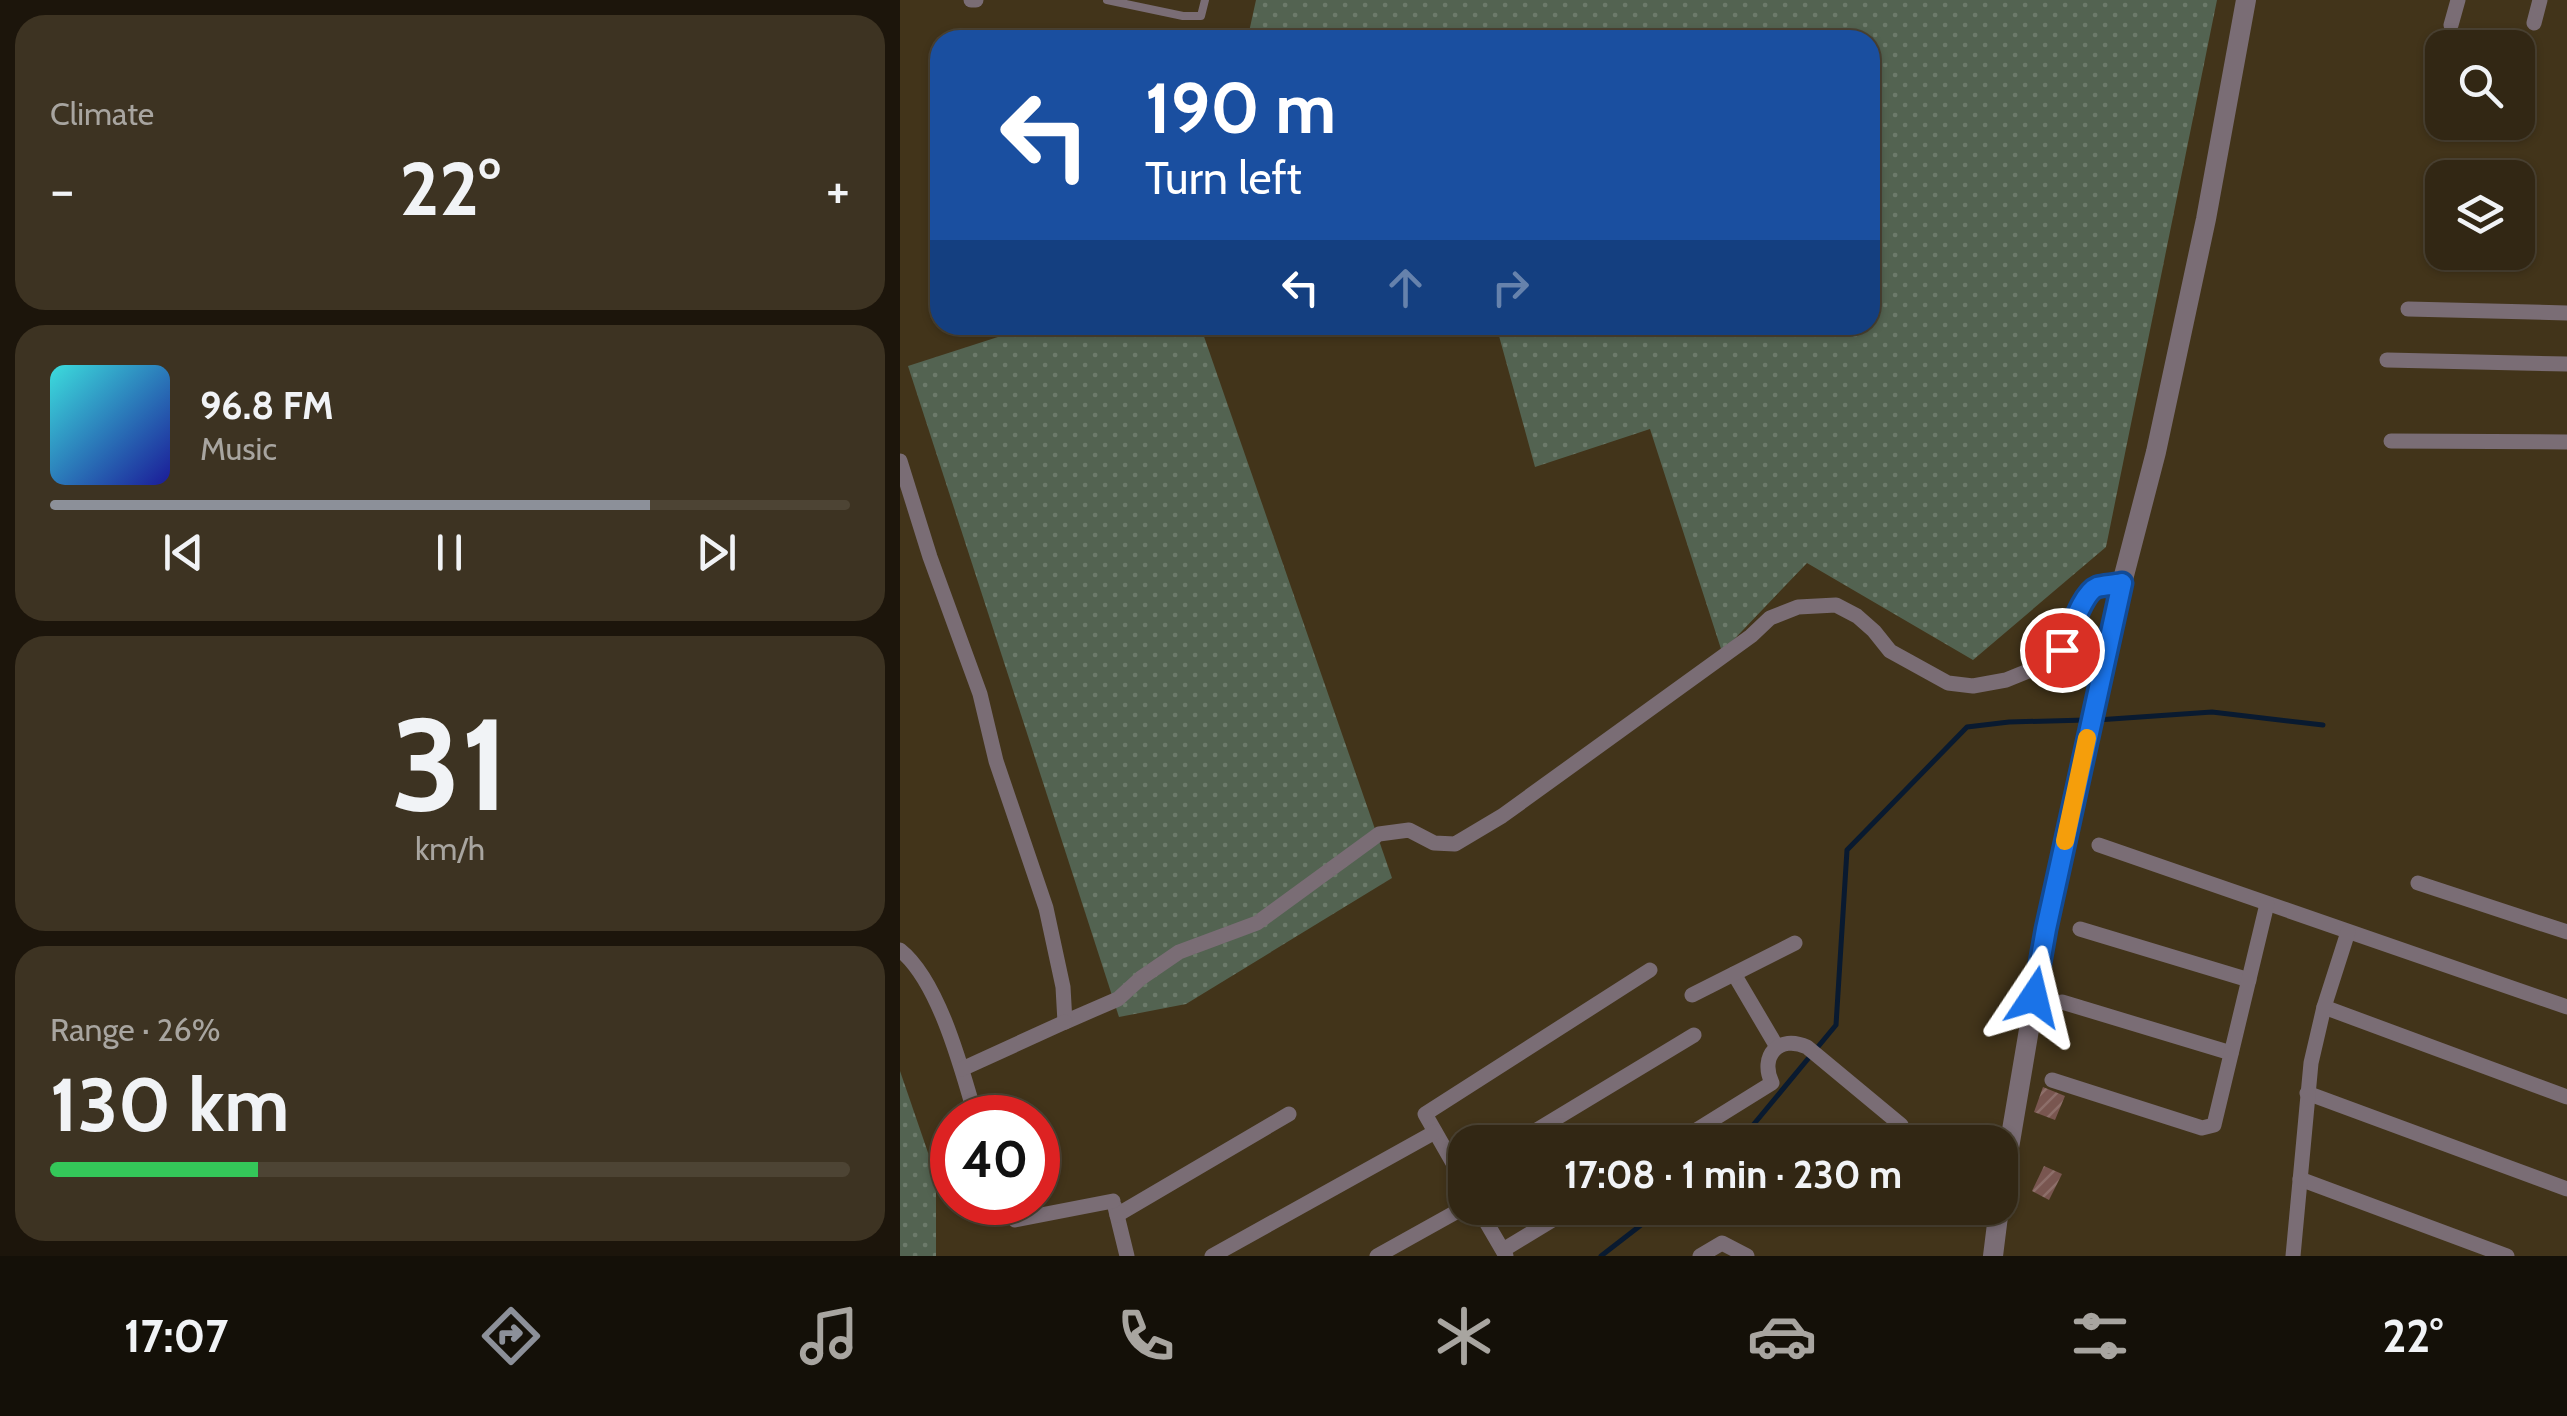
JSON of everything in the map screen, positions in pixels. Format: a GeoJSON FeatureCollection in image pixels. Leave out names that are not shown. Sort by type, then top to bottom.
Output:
{"type":"FeatureCollection","features":[{"type":"Feature","properties":{"kind":"street"},"geometry":{"type":"LineString","coordinates":[[2012,1125],[2046,929],[2206,219],[2246,0]]}},
{"type":"Feature","properties":{"kind":"street"},"geometry":{"type":"LineString","coordinates":[[2451,25],[2458,0]]}},
{"type":"Feature","properties":{"kind":"street"},"geometry":{"type":"LineString","coordinates":[[2534,24],[2540,0]]}},
{"type":"Feature","properties":{"kind":"street"},"geometry":{"type":"LineString","coordinates":[[2408,309],[2567,313]]}},
{"type":"Feature","properties":{"kind":"street"},"geometry":{"type":"LineString","coordinates":[[2387,360],[2567,364]]}},
{"type":"Feature","properties":{"kind":"street"},"geometry":{"type":"LineString","coordinates":[[2391,441],[2567,442]]}},
{"type":"Feature","properties":{"kind":"street"},"geometry":{"type":"LineString","coordinates":[[900,461],[980,694],[996,761],[1046,908],[1064,987],[1064,1022]]}},
{"type":"Feature","properties":{"kind":"street"},"geometry":{"type":"LineString","coordinates":[[962,1070],[1118,999],[1179,952],[1257,923],[1379,834],[1409,830],[1434,843],[1454,844],[1518,805],[1751,636],[1770,618],[1798,607],[1836,605],[1857,616],[1890,651],[1948,683],[1973,686],[2006,680],[2048,663],[2062,650],[2083,599],[2094,588],[2122,583]]}},
{"type":"Feature","properties":{"kind":"street"},"geometry":{"type":"LineString","coordinates":[[2099,845],[2567,1007]]}},
{"type":"Feature","properties":{"kind":"street"},"geometry":{"type":"LineString","coordinates":[[2418,884],[2567,932]]}},
{"type":"Feature","properties":{"kind":"street"},"geometry":{"type":"LineString","coordinates":[[2052,1080],[2207,1128],[2214,1124],[2267,904]]}},
{"type":"Feature","properties":{"kind":"street"},"geometry":{"type":"LineString","coordinates":[[2080,929],[2249,980]]}},
{"type":"Feature","properties":{"kind":"street"},"geometry":{"type":"LineString","coordinates":[[2293,1256],[2311,1062],[2348,932]]}},
{"type":"Feature","properties":{"kind":"street"},"geometry":{"type":"LineString","coordinates":[[1692,995],[1795,943]]}},
{"type":"Feature","properties":{"kind":"street"},"geometry":{"type":"LineString","coordinates":[[900,950],[923,975],[955,1046],[969,1095]]}},
{"type":"Feature","properties":{"kind":"street"},"geometry":{"type":"LineString","coordinates":[[1448,1152],[1425,1114],[1650,970]]}},
{"type":"Feature","properties":{"kind":"street"},"geometry":{"type":"LineString","coordinates":[[1734,974],[1777,1047]]}},
{"type":"Feature","properties":{"kind":"street"},"geometry":{"type":"LineString","coordinates":[[2062,1002],[2231,1052]]}},
{"type":"Feature","properties":{"kind":"street"},"geometry":{"type":"LineString","coordinates":[[2324,1007],[2567,1097]]}},
{"type":"Feature","properties":{"kind":"street"},"geometry":{"type":"LineString","coordinates":[[1545,1125],[1694,1035]]}},
{"type":"Feature","properties":{"kind":"street"},"geometry":{"type":"LineString","coordinates":[[1704,1125],[1772,1083],[1768,1064],[1777,1047],[1795,1042],[1807,1046],[1901,1125]]}},
{"type":"Feature","properties":{"kind":"street"},"geometry":{"type":"LineString","coordinates":[[2307,1092],[2567,1188]]}},
{"type":"Feature","properties":{"kind":"street"},"geometry":{"type":"LineString","coordinates":[[1060,1212],[1114,1203],[1289,1114]]}},
{"type":"Feature","properties":{"kind":"street"},"geometry":{"type":"LineString","coordinates":[[1212,1256],[1436,1132]]}},
{"type":"Feature","properties":{"kind":"street"},"geometry":{"type":"LineString","coordinates":[[2300,1179],[2506,1256]]}},
{"type":"Feature","properties":{"kind":"street"},"geometry":{"type":"LineString","coordinates":[[1114,1203],[1127,1256]]}},
{"type":"Feature","properties":{"kind":"street"},"geometry":{"type":"LineString","coordinates":[[1377,1256],[1448,1216]]}},
{"type":"Feature","properties":{"kind":"street"},"geometry":{"type":"LineString","coordinates":[[1488,1225],[1505,1253],[1547,1225]]}},
{"type":"Feature","properties":{"kind":"street"},"geometry":{"type":"LineString","coordinates":[[1993,1256],[1997,1225]]}},
{"type":"Feature","properties":{"kind":"street"},"geometry":{"type":"LineString","coordinates":[[1700,1256],[1722,1243],[1748,1256]]}},
{"type":"Feature","properties":{"kind":"lane"},"geometry":{"type":"LineString","coordinates":[[1107,0],[1183,16],[1201,16],[1205,0]]}},
{"type":"Feature","properties":{"kind":"green space"},"geometry":{"type":"Polygon","coordinates":[[[1256,0],[2217,0],[2106,547],[1973,660],[1807,563],[1722,652],[1650,429],[1535,467],[1499,335],[1880,335],[1880,30],[1249,30],[1256,0]]]}},
{"type":"Feature","properties":{"kind":"green space"},"geometry":{"type":"Polygon","coordinates":[[[1004,335],[1203,335],[1392,878],[1186,1004],[1119,1017],[908,366],[1004,335]]]}},
{"type":"Feature","properties":{"kind":"green space"},"geometry":{"type":"Polygon","coordinates":[[[900,1071],[930,1158],[930,1225],[936,1225],[936,1256],[900,1256],[900,1071]]]}},
{"type":"Feature","properties":{"kind":"building"},"geometry":{"type":"Polygon","coordinates":[[[2043,1087],[2065,1096],[2055,1120],[2034,1112],[2043,1087]]]}},
{"type":"Feature","properties":{"kind":"building"},"geometry":{"type":"Polygon","coordinates":[[[2044,1166],[2062,1174],[2049,1200],[2032,1191],[2044,1166]]]}},
{"type":"Feature","properties":{"kind":"waterway"},"geometry":{"type":"LineString","coordinates":[[2097,720],[2212,712],[2323,725]]}},
{"type":"Feature","properties":{"kind":"waterway"},"geometry":{"type":"LineString","coordinates":[[1753,1125],[1836,1025],[1847,850],[1967,727],[2086,720]]}},
{"type":"Feature","properties":{"kind":"waterway"},"geometry":{"type":"LineString","coordinates":[[1601,1256],[1641,1225]]}},
{"type":"Feature","properties":{"kind":"slow traffic"},"geometry":{"type":"LineString","coordinates":[[2065,841],[2087,738]]}},
{"type":"Feature","properties":{"kind":"route"},"geometry":{"type":"LineString","coordinates":[[2034,997],[2122,583],[2094,588],[2083,599],[2062,650]]}}]}
